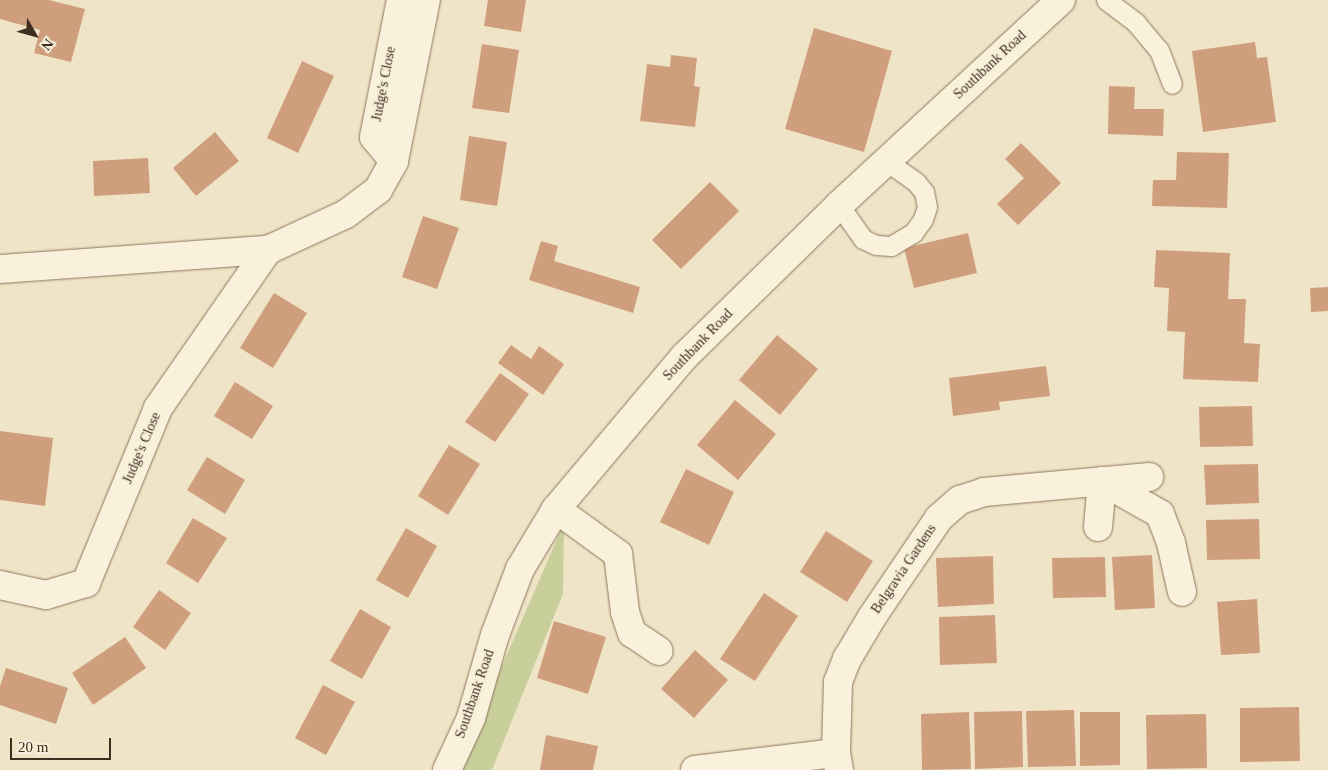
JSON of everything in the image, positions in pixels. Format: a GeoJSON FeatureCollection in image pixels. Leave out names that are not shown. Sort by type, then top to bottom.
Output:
{"type":"FeatureCollection","features":[{"type":"Feature","properties":{"kind":"street","name":"Judge's Close"},"geometry":{"type":"LineString","coordinates":[[394,161],[374,137],[401,0]]}},
{"type":"Feature","properties":{"kind":"street","name":"Judge's Close"},"geometry":{"type":"LineString","coordinates":[[0,269],[268,250],[346,214],[378,190],[394,161],[426,0]]}},
{"type":"Feature","properties":{"kind":"street","name":"Southbank Road"},"geometry":{"type":"LineString","coordinates":[[447,770],[471,718],[495,635],[520,569],[556,509],[684,357],[839,205],[1061,0]]}},
{"type":"Feature","properties":{"kind":"street","name":"Judge's Close"},"geometry":{"type":"LineString","coordinates":[[0,585],[46,595],[86,583],[158,408],[268,250]]}},
{"type":"Feature","properties":{"kind":"street","name":"Belgravia Gardens"},"geometry":{"type":"LineString","coordinates":[[695,770],[837,762],[838,682],[847,659],[872,616],[939,518],[960,500],[984,492],[1150,476]]}},
{"type":"Feature","properties":{"kind":"street"},"geometry":{"type":"LineString","coordinates":[[1098,527],[1102,481],[1160,514],[1171,543],[1182,592]]}},
{"type":"Feature","properties":{"kind":"street"},"geometry":{"type":"LineString","coordinates":[[556,509],[618,554],[625,612],[632,633],[658,651]]}},
{"type":"Feature","properties":{"kind":"lane"},"geometry":{"type":"LineString","coordinates":[[1106,0],[1136,23],[1159,50],[1172,84]]}},
{"type":"Feature","properties":{"kind":"lane"},"geometry":{"type":"LineString","coordinates":[[839,205],[863,239],[876,245],[891,246],[913,233],[923,219],[927,208],[924,192],[916,182],[886,161]]}},
{"type":"Feature","properties":{"kind":"green space"},"geometry":{"type":"Polygon","coordinates":[[[564,523],[563,594],[492,770],[457,770],[564,523]]]}},
{"type":"Feature","properties":{"kind":"building"},"geometry":{"type":"Polygon","coordinates":[[[0,0],[49,0],[85,9],[71,62],[34,53],[40,30],[0,19],[0,0]]]}},
{"type":"Feature","properties":{"kind":"building"},"geometry":{"type":"Polygon","coordinates":[[[488,0],[526,0],[521,32],[484,26],[488,0]]]}},
{"type":"Feature","properties":{"kind":"building"},"geometry":{"type":"Polygon","coordinates":[[[814,28],[892,51],[864,152],[785,129],[814,28]]]}},
{"type":"Feature","properties":{"kind":"building"},"geometry":{"type":"Polygon","coordinates":[[[1255,42],[1257,58],[1267,57],[1276,122],[1203,132],[1192,51],[1255,42]]]}},
{"type":"Feature","properties":{"kind":"building"},"geometry":{"type":"Polygon","coordinates":[[[482,44],[519,50],[509,113],[472,108],[482,44]]]}},
{"type":"Feature","properties":{"kind":"building"},"geometry":{"type":"Polygon","coordinates":[[[671,55],[697,58],[694,86],[700,87],[695,127],[640,121],[647,64],[670,67],[671,55]]]}},
{"type":"Feature","properties":{"kind":"building"},"geometry":{"type":"Polygon","coordinates":[[[302,61],[334,76],[298,153],[267,138],[302,61]]]}},
{"type":"Feature","properties":{"kind":"building"},"geometry":{"type":"Polygon","coordinates":[[[1109,86],[1135,87],[1134,109],[1164,109],[1163,136],[1108,134],[1109,86]]]}},
{"type":"Feature","properties":{"kind":"building"},"geometry":{"type":"Polygon","coordinates":[[[215,132],[239,161],[196,196],[173,168],[215,132]]]}},
{"type":"Feature","properties":{"kind":"building"},"geometry":{"type":"Polygon","coordinates":[[[469,136],[507,142],[497,206],[460,200],[469,136]]]}},
{"type":"Feature","properties":{"kind":"building"},"geometry":{"type":"Polygon","coordinates":[[[1021,143],[1061,183],[1018,225],[997,204],[1024,178],[1005,159],[1021,143]]]}},
{"type":"Feature","properties":{"kind":"building"},"geometry":{"type":"Polygon","coordinates":[[[1177,152],[1229,153],[1227,208],[1152,206],[1153,180],[1176,180],[1177,152]]]}},
{"type":"Feature","properties":{"kind":"building"},"geometry":{"type":"Polygon","coordinates":[[[148,158],[150,193],[94,196],[93,161],[148,158]]]}},
{"type":"Feature","properties":{"kind":"building"},"geometry":{"type":"Polygon","coordinates":[[[710,182],[739,211],[681,269],[652,240],[710,182]]]}},
{"type":"Feature","properties":{"kind":"building"},"geometry":{"type":"Polygon","coordinates":[[[423,216],[459,228],[437,289],[402,277],[423,216]]]}},
{"type":"Feature","properties":{"kind":"building"},"geometry":{"type":"Polygon","coordinates":[[[968,233],[977,273],[914,288],[904,248],[968,233]]]}},
{"type":"Feature","properties":{"kind":"building"},"geometry":{"type":"Polygon","coordinates":[[[541,241],[558,246],[554,261],[640,287],[633,313],[529,280],[541,241]]]}},
{"type":"Feature","properties":{"kind":"building"},"geometry":{"type":"Polygon","coordinates":[[[1156,250],[1230,253],[1228,299],[1246,299],[1244,343],[1260,344],[1258,382],[1183,379],[1185,332],[1167,331],[1169,288],[1154,287],[1156,250]]]}},
{"type":"Feature","properties":{"kind":"building"},"geometry":{"type":"Polygon","coordinates":[[[1328,287],[1328,311],[1311,312],[1310,288],[1328,287]]]}},
{"type":"Feature","properties":{"kind":"building"},"geometry":{"type":"Polygon","coordinates":[[[274,293],[307,313],[273,368],[240,348],[274,293]]]}},
{"type":"Feature","properties":{"kind":"building"},"geometry":{"type":"Polygon","coordinates":[[[777,335],[818,369],[780,415],[739,380],[777,335]]]}},
{"type":"Feature","properties":{"kind":"building"},"geometry":{"type":"Polygon","coordinates":[[[511,345],[531,359],[539,346],[564,364],[543,395],[498,363],[511,345]]]}},
{"type":"Feature","properties":{"kind":"building"},"geometry":{"type":"Polygon","coordinates":[[[1046,366],[1050,396],[999,402],[1000,410],[953,416],[949,378],[1046,366]]]}},
{"type":"Feature","properties":{"kind":"building"},"geometry":{"type":"Polygon","coordinates":[[[500,373],[529,394],[495,442],[465,422],[500,373]]]}},
{"type":"Feature","properties":{"kind":"building"},"geometry":{"type":"Polygon","coordinates":[[[235,382],[273,406],[252,439],[214,416],[235,382]]]}},
{"type":"Feature","properties":{"kind":"building"},"geometry":{"type":"Polygon","coordinates":[[[735,400],[776,434],[738,480],[697,445],[735,400]]]}},
{"type":"Feature","properties":{"kind":"building"},"geometry":{"type":"Polygon","coordinates":[[[1252,406],[1253,446],[1200,447],[1199,407],[1252,406]]]}},
{"type":"Feature","properties":{"kind":"building"},"geometry":{"type":"Polygon","coordinates":[[[0,431],[53,438],[45,506],[0,500],[0,431]]]}},
{"type":"Feature","properties":{"kind":"building"},"geometry":{"type":"Polygon","coordinates":[[[449,445],[480,464],[448,515],[418,496],[449,445]]]}},
{"type":"Feature","properties":{"kind":"building"},"geometry":{"type":"Polygon","coordinates":[[[207,457],[245,480],[225,514],[187,490],[207,457]]]}},
{"type":"Feature","properties":{"kind":"building"},"geometry":{"type":"Polygon","coordinates":[[[1258,464],[1259,503],[1206,505],[1204,465],[1258,464]]]}},
{"type":"Feature","properties":{"kind":"building"},"geometry":{"type":"Polygon","coordinates":[[[686,469],[734,492],[709,545],[660,522],[686,469]]]}},
{"type":"Feature","properties":{"kind":"building"},"geometry":{"type":"Polygon","coordinates":[[[193,518],[227,538],[198,583],[166,563],[193,518]]]}},
{"type":"Feature","properties":{"kind":"building"},"geometry":{"type":"Polygon","coordinates":[[[1259,519],[1260,559],[1207,560],[1206,520],[1259,519]]]}},
{"type":"Feature","properties":{"kind":"building"},"geometry":{"type":"Polygon","coordinates":[[[406,528],[437,546],[408,598],[376,580],[406,528]]]}},
{"type":"Feature","properties":{"kind":"building"},"geometry":{"type":"Polygon","coordinates":[[[826,531],[873,561],[847,602],[800,572],[826,531]]]}},
{"type":"Feature","properties":{"kind":"building"},"geometry":{"type":"Polygon","coordinates":[[[1152,555],[1155,608],[1115,610],[1112,557],[1152,555]]]}},
{"type":"Feature","properties":{"kind":"building"},"geometry":{"type":"Polygon","coordinates":[[[993,556],[994,604],[938,607],[936,558],[993,556]]]}},
{"type":"Feature","properties":{"kind":"building"},"geometry":{"type":"Polygon","coordinates":[[[1105,557],[1106,597],[1053,598],[1052,558],[1105,557]]]}},
{"type":"Feature","properties":{"kind":"building"},"geometry":{"type":"Polygon","coordinates":[[[159,590],[191,613],[165,650],[133,627],[159,590]]]}},
{"type":"Feature","properties":{"kind":"building"},"geometry":{"type":"Polygon","coordinates":[[[764,593],[798,616],[755,681],[720,659],[764,593]]]}},
{"type":"Feature","properties":{"kind":"building"},"geometry":{"type":"Polygon","coordinates":[[[1257,599],[1260,653],[1221,655],[1217,602],[1257,599]]]}},
{"type":"Feature","properties":{"kind":"building"},"geometry":{"type":"Polygon","coordinates":[[[360,609],[391,627],[362,679],[330,661],[360,609]]]}},
{"type":"Feature","properties":{"kind":"building"},"geometry":{"type":"Polygon","coordinates":[[[995,615],[997,663],[940,665],[939,617],[995,615]]]}},
{"type":"Feature","properties":{"kind":"building"},"geometry":{"type":"Polygon","coordinates":[[[554,621],[606,637],[588,694],[537,678],[554,621]]]}},
{"type":"Feature","properties":{"kind":"building"},"geometry":{"type":"Polygon","coordinates":[[[125,637],[146,668],[93,705],[72,673],[125,637]]]}},
{"type":"Feature","properties":{"kind":"building"},"geometry":{"type":"Polygon","coordinates":[[[695,650],[728,680],[694,718],[661,689],[695,650]]]}},
{"type":"Feature","properties":{"kind":"building"},"geometry":{"type":"Polygon","coordinates":[[[6,668],[68,688],[56,724],[0,705],[0,686],[6,668]]]}},
{"type":"Feature","properties":{"kind":"building"},"geometry":{"type":"Polygon","coordinates":[[[323,685],[355,702],[326,755],[295,738],[323,685]]]}},
{"type":"Feature","properties":{"kind":"building"},"geometry":{"type":"Polygon","coordinates":[[[1299,707],[1300,761],[1240,762],[1240,708],[1299,707]]]}},
{"type":"Feature","properties":{"kind":"building"},"geometry":{"type":"Polygon","coordinates":[[[1074,710],[1076,766],[1028,767],[1026,711],[1074,710]]]}},
{"type":"Feature","properties":{"kind":"building"},"geometry":{"type":"Polygon","coordinates":[[[1022,711],[1023,767],[975,769],[974,712],[1022,711]]]}},
{"type":"Feature","properties":{"kind":"building"},"geometry":{"type":"Polygon","coordinates":[[[969,712],[971,769],[922,770],[921,714],[969,712]]]}},
{"type":"Feature","properties":{"kind":"building"},"geometry":{"type":"Polygon","coordinates":[[[1080,712],[1120,712],[1120,765],[1080,766],[1080,712]]]}},
{"type":"Feature","properties":{"kind":"building"},"geometry":{"type":"Polygon","coordinates":[[[1206,714],[1207,768],[1147,769],[1146,715],[1206,714]]]}},
{"type":"Feature","properties":{"kind":"building"},"geometry":{"type":"Polygon","coordinates":[[[546,735],[598,746],[593,770],[540,770],[546,735]]]}}]}
